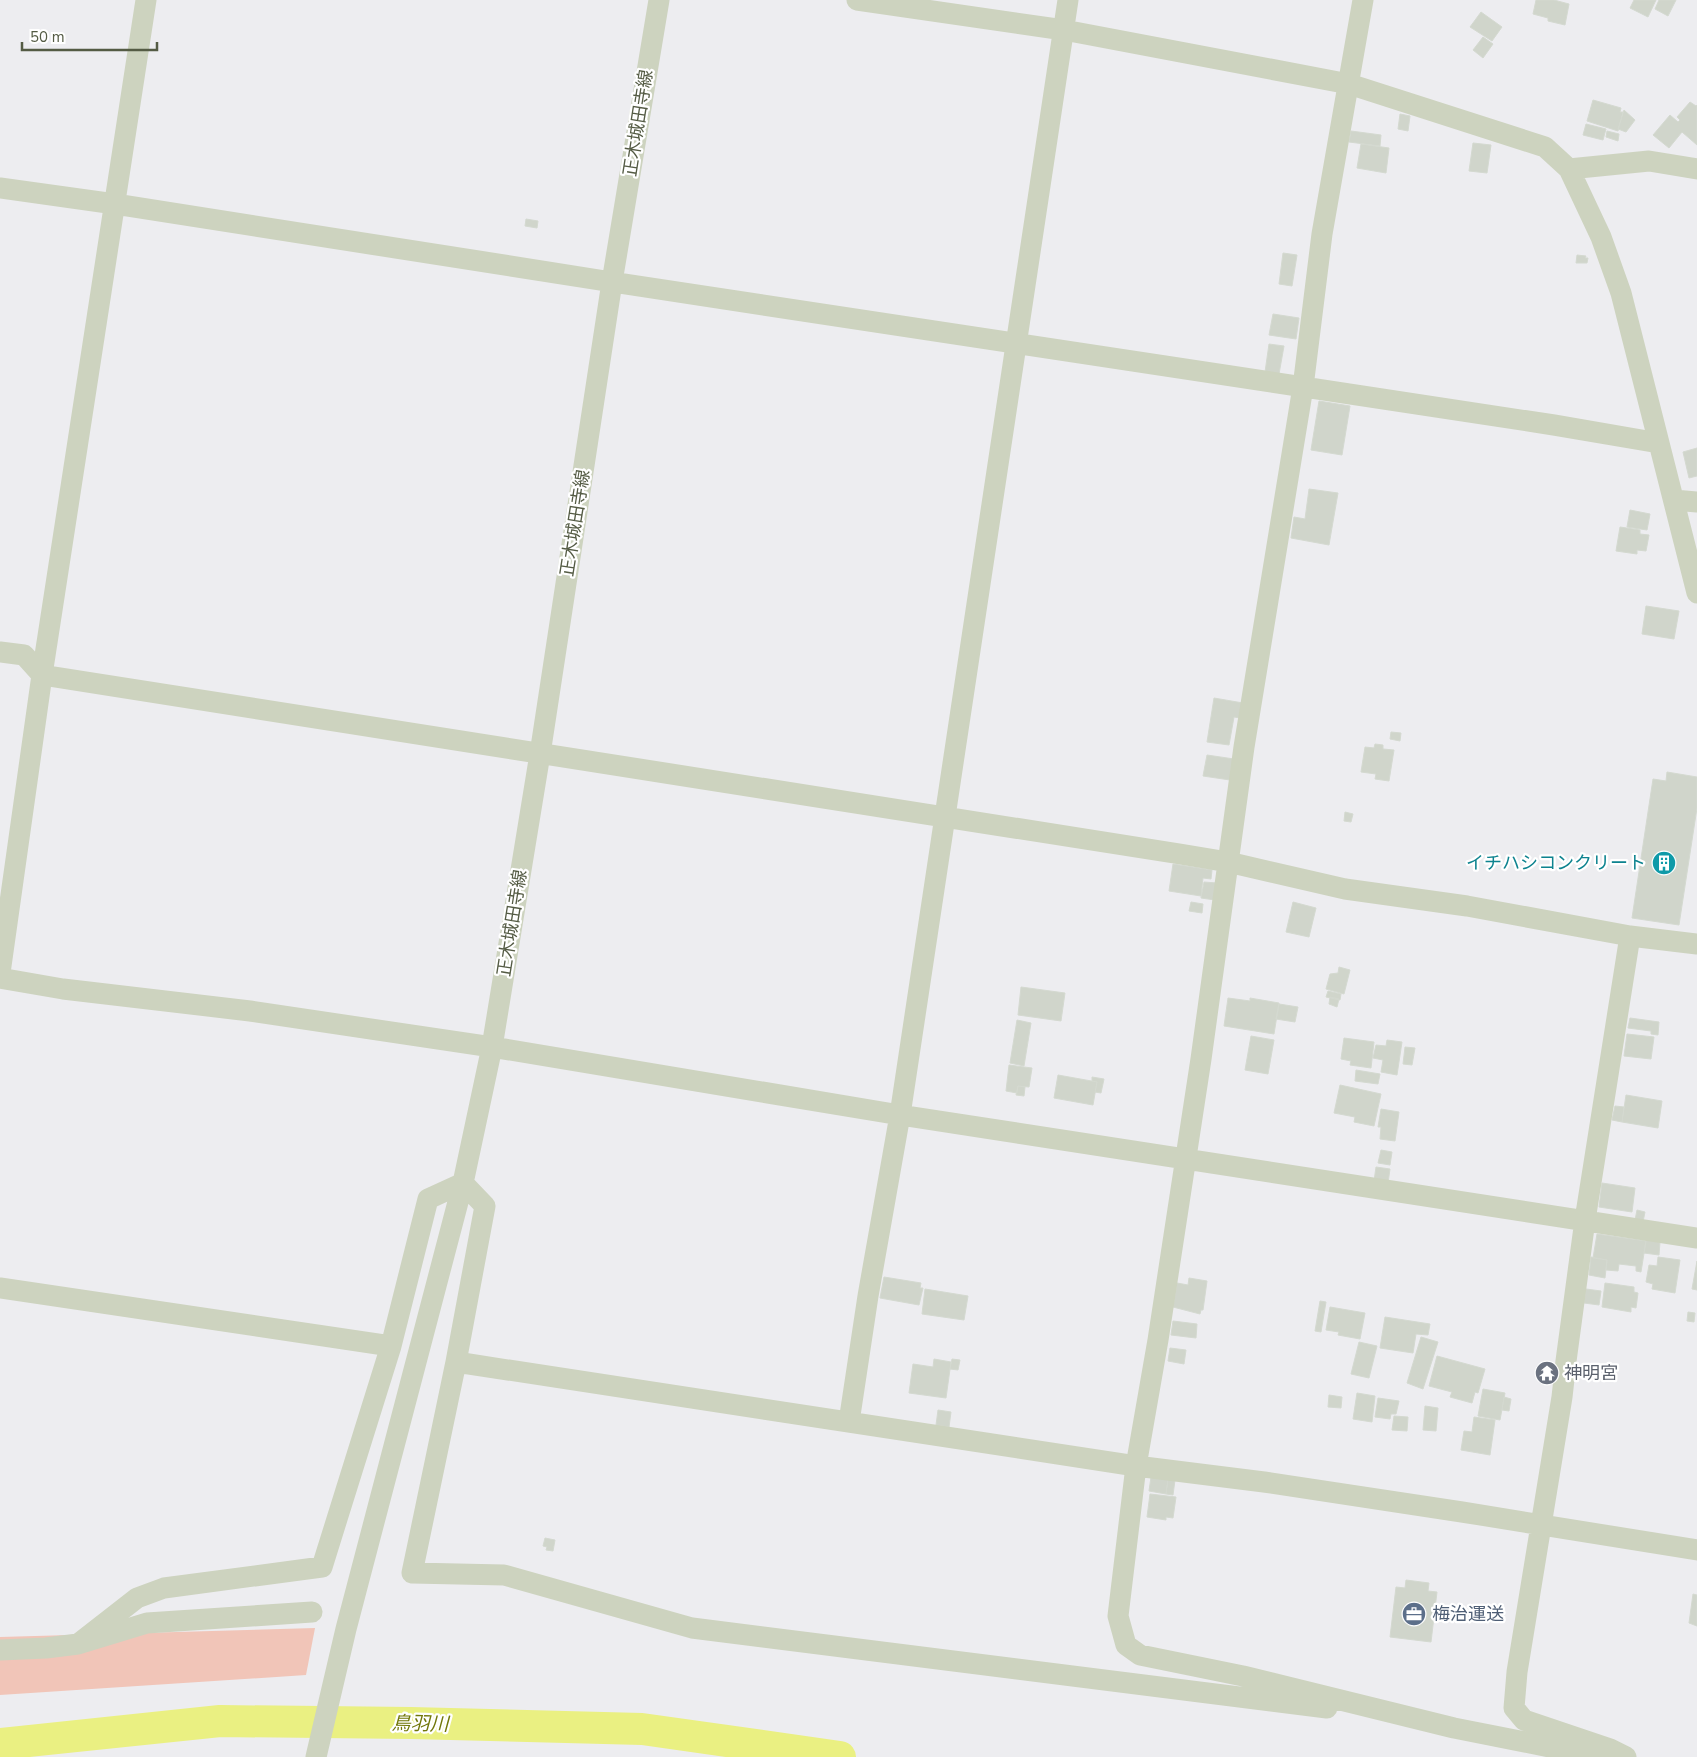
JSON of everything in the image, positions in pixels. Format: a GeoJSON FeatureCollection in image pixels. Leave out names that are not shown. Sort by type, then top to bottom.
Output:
{"type":"FeatureCollection","features":[{"type":"Feature","properties":{"kind":"street"},"geometry":{"type":"LineString","coordinates":[[0,973],[42,675],[146,0]]}},
{"type":"Feature","properties":{"kind":"street","name":"正木城田寺線"},"geometry":{"type":"LineString","coordinates":[[316,1757],[346,1629],[463,1183],[492,1047],[540,754],[612,282],[659,0]]}},
{"type":"Feature","properties":{"kind":"street"},"geometry":{"type":"LineString","coordinates":[[857,0],[1064,30],[1349,84],[1545,147],[1569,169],[1601,237],[1620,293],[1697,593]]}},
{"type":"Feature","properties":{"kind":"street"},"geometry":{"type":"LineString","coordinates":[[849,1422],[868,1296],[900,1115],[1068,0]]}},
{"type":"Feature","properties":{"kind":"street"},"geometry":{"type":"LineString","coordinates":[[1363,0],[1322,234],[1303,387],[1244,747],[1185,1160],[1136,1466],[1118,1616],[1126,1645],[1140,1655],[1243,1676],[1454,1728],[1600,1757]]}},
{"type":"Feature","properties":{"kind":"street"},"geometry":{"type":"LineString","coordinates":[[1569,169],[1649,161],[1697,169]]}},
{"type":"Feature","properties":{"kind":"street"},"geometry":{"type":"LineString","coordinates":[[0,188],[115,204],[612,282],[1554,425],[1659,443]]}},
{"type":"Feature","properties":{"kind":"street"},"geometry":{"type":"LineString","coordinates":[[1674,500],[1697,502]]}},
{"type":"Feature","properties":{"kind":"street"},"geometry":{"type":"LineString","coordinates":[[0,652],[24,655],[42,675],[1228,862],[1345,889],[1467,906],[1630,936],[1697,944]]}},
{"type":"Feature","properties":{"kind":"street"},"geometry":{"type":"LineString","coordinates":[[1626,1757],[1610,1749],[1524,1720],[1514,1708],[1517,1672],[1562,1397],[1585,1220],[1630,936]]}},
{"type":"Feature","properties":{"kind":"street"},"geometry":{"type":"LineString","coordinates":[[0,978],[63,989],[250,1011],[492,1047],[900,1115],[1697,1238]]}},
{"type":"Feature","properties":{"kind":"street"},"geometry":{"type":"LineString","coordinates":[[78,1644],[137,1598],[164,1588],[322,1567],[391,1346],[428,1199],[463,1183],[485,1206],[456,1362],[412,1573],[504,1575],[692,1628],[1423,1721]]}},
{"type":"Feature","properties":{"kind":"street"},"geometry":{"type":"LineString","coordinates":[[0,1288],[391,1346]]}},
{"type":"Feature","properties":{"kind":"street"},"geometry":{"type":"LineString","coordinates":[[456,1362],[1136,1466],[1264,1482],[1542,1524],[1697,1550]]}},
{"type":"Feature","properties":{"kind":"street"},"geometry":{"type":"LineString","coordinates":[[0,1650],[46,1648],[78,1644],[147,1623],[312,1612]]}},
{"type":"Feature","properties":{"kind":"shaded area"},"geometry":{"type":"Polygon","coordinates":[[[315,1628],[306,1675],[0,1695],[0,1637],[315,1628]]]}},
{"type":"Feature","properties":{"kind":"building"},"geometry":{"type":"Polygon","coordinates":[[[1536,0],[1554,0],[1569,4],[1565,25],[1548,21],[1548,18],[1533,14],[1536,0]]]}},
{"type":"Feature","properties":{"kind":"building"},"geometry":{"type":"Polygon","coordinates":[[[1634,0],[1656,0],[1648,17],[1630,8],[1634,0]]]}},
{"type":"Feature","properties":{"kind":"building"},"geometry":{"type":"Polygon","coordinates":[[[1659,0],[1676,0],[1668,16],[1655,9],[1659,0]]]}},
{"type":"Feature","properties":{"kind":"building"},"geometry":{"type":"Polygon","coordinates":[[[1481,12],[1502,27],[1492,41],[1470,27],[1481,12]]]}},
{"type":"Feature","properties":{"kind":"building"},"geometry":{"type":"Polygon","coordinates":[[[1483,37],[1493,44],[1483,58],[1473,50],[1483,37]]]}},
{"type":"Feature","properties":{"kind":"building"},"geometry":{"type":"Polygon","coordinates":[[[1593,100],[1621,108],[1620,112],[1623,112],[1618,131],[1587,121],[1593,100]]]}},
{"type":"Feature","properties":{"kind":"building"},"geometry":{"type":"Polygon","coordinates":[[[1690,102],[1697,105],[1697,145],[1682,132],[1669,148],[1653,135],[1670,115],[1678,122],[1680,120],[1677,117],[1690,102]]]}},
{"type":"Feature","properties":{"kind":"building"},"geometry":{"type":"Polygon","coordinates":[[[1624,110],[1635,120],[1626,132],[1618,129],[1624,110]]]}},
{"type":"Feature","properties":{"kind":"building"},"geometry":{"type":"Polygon","coordinates":[[[1400,114],[1410,116],[1408,131],[1398,129],[1400,114]]]}},
{"type":"Feature","properties":{"kind":"building"},"geometry":{"type":"Polygon","coordinates":[[[1586,124],[1606,129],[1603,140],[1583,135],[1586,124]]]}},
{"type":"Feature","properties":{"kind":"building"},"geometry":{"type":"Polygon","coordinates":[[[1351,131],[1381,135],[1380,146],[1349,142],[1351,131]]]}},
{"type":"Feature","properties":{"kind":"building"},"geometry":{"type":"Polygon","coordinates":[[[1607,131],[1619,134],[1618,141],[1606,137],[1607,131]]]}},
{"type":"Feature","properties":{"kind":"building"},"geometry":{"type":"Polygon","coordinates":[[[1473,143],[1491,145],[1487,173],[1469,171],[1473,143]]]}},
{"type":"Feature","properties":{"kind":"building"},"geometry":{"type":"Polygon","coordinates":[[[1361,144],[1389,148],[1386,173],[1357,168],[1361,144]]]}},
{"type":"Feature","properties":{"kind":"building"},"geometry":{"type":"Polygon","coordinates":[[[526,219],[538,221],[537,228],[525,226],[526,219]]]}},
{"type":"Feature","properties":{"kind":"building"},"geometry":{"type":"Polygon","coordinates":[[[1283,253],[1297,255],[1292,286],[1279,284],[1283,253]]]}},
{"type":"Feature","properties":{"kind":"building"},"geometry":{"type":"Polygon","coordinates":[[[1577,255],[1586,256],[1585,258],[1588,258],[1587,263],[1576,263],[1577,255]]]}},
{"type":"Feature","properties":{"kind":"building"},"geometry":{"type":"Polygon","coordinates":[[[1273,314],[1299,318],[1296,339],[1269,335],[1273,314]]]}},
{"type":"Feature","properties":{"kind":"building"},"geometry":{"type":"Polygon","coordinates":[[[1269,344],[1284,346],[1279,374],[1265,372],[1269,344]]]}},
{"type":"Feature","properties":{"kind":"building"},"geometry":{"type":"Polygon","coordinates":[[[1319,401],[1350,406],[1342,455],[1311,450],[1319,401]]]}},
{"type":"Feature","properties":{"kind":"building"},"geometry":{"type":"Polygon","coordinates":[[[1697,448],[1697,476],[1689,478],[1683,452],[1697,448]]]}},
{"type":"Feature","properties":{"kind":"building"},"geometry":{"type":"Polygon","coordinates":[[[1309,489],[1338,493],[1329,545],[1291,538],[1294,517],[1305,519],[1309,489]]]}},
{"type":"Feature","properties":{"kind":"building"},"geometry":{"type":"Polygon","coordinates":[[[1630,510],[1650,514],[1647,530],[1627,527],[1630,510]]]}},
{"type":"Feature","properties":{"kind":"building"},"geometry":{"type":"Polygon","coordinates":[[[1620,527],[1640,530],[1640,534],[1649,535],[1646,551],[1637,550],[1637,554],[1616,551],[1620,527]]]}},
{"type":"Feature","properties":{"kind":"building"},"geometry":{"type":"Polygon","coordinates":[[[1646,606],[1679,611],[1674,639],[1642,634],[1646,606]]]}},
{"type":"Feature","properties":{"kind":"building"},"geometry":{"type":"Polygon","coordinates":[[[1214,698],[1243,703],[1240,718],[1234,717],[1229,745],[1207,742],[1214,698]]]}},
{"type":"Feature","properties":{"kind":"building"},"geometry":{"type":"Polygon","coordinates":[[[1391,732],[1401,733],[1400,741],[1390,739],[1391,732]]]}},
{"type":"Feature","properties":{"kind":"building"},"geometry":{"type":"Polygon","coordinates":[[[1375,744],[1383,745],[1383,749],[1394,750],[1389,781],[1375,779],[1376,774],[1361,772],[1365,747],[1374,748],[1375,744]]]}},
{"type":"Feature","properties":{"kind":"building"},"geometry":{"type":"Polygon","coordinates":[[[1207,755],[1234,759],[1230,780],[1203,776],[1207,755]]]}},
{"type":"Feature","properties":{"kind":"building","name":"イチハシコンクリート"},"geometry":{"type":"Polygon","coordinates":[[[1667,772],[1697,777],[1697,808],[1679,925],[1632,918],[1653,779],[1666,781],[1667,772]]]}},
{"type":"Feature","properties":{"kind":"building"},"geometry":{"type":"Polygon","coordinates":[[[1345,812],[1353,814],[1351,822],[1344,821],[1345,812]]]}},
{"type":"Feature","properties":{"kind":"building"},"geometry":{"type":"Polygon","coordinates":[[[1173,864],[1212,870],[1211,879],[1203,878],[1201,896],[1169,891],[1173,864]]]}},
{"type":"Feature","properties":{"kind":"building"},"geometry":{"type":"Polygon","coordinates":[[[1204,882],[1217,883],[1215,900],[1201,898],[1204,882]]]}},
{"type":"Feature","properties":{"kind":"building"},"geometry":{"type":"Polygon","coordinates":[[[1191,902],[1203,904],[1202,913],[1189,911],[1191,902]]]}},
{"type":"Feature","properties":{"kind":"building"},"geometry":{"type":"Polygon","coordinates":[[[1293,902],[1316,908],[1309,937],[1286,932],[1293,902]]]}},
{"type":"Feature","properties":{"kind":"building"},"geometry":{"type":"Polygon","coordinates":[[[1339,967],[1350,970],[1344,994],[1326,989],[1330,974],[1338,973],[1339,967]]]}},
{"type":"Feature","properties":{"kind":"building"},"geometry":{"type":"Polygon","coordinates":[[[1021,987],[1065,993],[1061,1021],[1018,1015],[1021,987]]]}},
{"type":"Feature","properties":{"kind":"building"},"geometry":{"type":"Polygon","coordinates":[[[1328,991],[1341,994],[1340,1000],[1326,997],[1328,991]]]}},
{"type":"Feature","properties":{"kind":"building"},"geometry":{"type":"Polygon","coordinates":[[[1330,997],[1339,999],[1337,1007],[1329,1004],[1330,997]]]}},
{"type":"Feature","properties":{"kind":"building"},"geometry":{"type":"Polygon","coordinates":[[[1228,998],[1250,1001],[1250,998],[1279,1003],[1274,1034],[1224,1026],[1228,998]]]}},
{"type":"Feature","properties":{"kind":"building"},"geometry":{"type":"Polygon","coordinates":[[[1279,1004],[1298,1007],[1295,1022],[1276,1019],[1279,1004]]]}},
{"type":"Feature","properties":{"kind":"building"},"geometry":{"type":"Polygon","coordinates":[[[1630,1018],[1659,1022],[1658,1035],[1651,1034],[1651,1031],[1628,1028],[1630,1018]]]}},
{"type":"Feature","properties":{"kind":"building"},"geometry":{"type":"Polygon","coordinates":[[[1017,1020],[1031,1023],[1024,1066],[1010,1063],[1017,1020]]]}},
{"type":"Feature","properties":{"kind":"building"},"geometry":{"type":"Polygon","coordinates":[[[1627,1034],[1654,1037],[1651,1059],[1624,1056],[1627,1034]]]}},
{"type":"Feature","properties":{"kind":"building"},"geometry":{"type":"Polygon","coordinates":[[[1251,1036],[1274,1040],[1268,1074],[1245,1070],[1251,1036]]]}},
{"type":"Feature","properties":{"kind":"building"},"geometry":{"type":"Polygon","coordinates":[[[1344,1038],[1374,1042],[1371,1068],[1350,1065],[1351,1061],[1341,1059],[1344,1038]]]}},
{"type":"Feature","properties":{"kind":"building"},"geometry":{"type":"Polygon","coordinates":[[[1387,1040],[1402,1042],[1397,1075],[1381,1072],[1383,1060],[1373,1058],[1376,1045],[1386,1046],[1387,1040]]]}},
{"type":"Feature","properties":{"kind":"building"},"geometry":{"type":"Polygon","coordinates":[[[1405,1047],[1415,1048],[1412,1065],[1403,1064],[1405,1047]]]}},
{"type":"Feature","properties":{"kind":"building"},"geometry":{"type":"Polygon","coordinates":[[[1009,1065],[1032,1068],[1029,1087],[1018,1086],[1017,1093],[1006,1091],[1009,1065]]]}},
{"type":"Feature","properties":{"kind":"building"},"geometry":{"type":"Polygon","coordinates":[[[1356,1070],[1380,1074],[1378,1084],[1355,1081],[1356,1070]]]}},
{"type":"Feature","properties":{"kind":"building"},"geometry":{"type":"Polygon","coordinates":[[[1058,1075],[1097,1082],[1093,1105],[1054,1098],[1058,1075]]]}},
{"type":"Feature","properties":{"kind":"building"},"geometry":{"type":"Polygon","coordinates":[[[1092,1077],[1104,1079],[1101,1093],[1095,1092],[1097,1082],[1092,1081],[1092,1077]]]}},
{"type":"Feature","properties":{"kind":"building"},"geometry":{"type":"Polygon","coordinates":[[[1340,1085],[1381,1094],[1374,1126],[1354,1122],[1355,1117],[1334,1113],[1340,1085]]]}},
{"type":"Feature","properties":{"kind":"building"},"geometry":{"type":"Polygon","coordinates":[[[1018,1086],[1025,1087],[1024,1096],[1016,1095],[1018,1086]]]}},
{"type":"Feature","properties":{"kind":"building"},"geometry":{"type":"Polygon","coordinates":[[[1626,1095],[1662,1101],[1658,1128],[1622,1122],[1626,1095]]]}},
{"type":"Feature","properties":{"kind":"building"},"geometry":{"type":"Polygon","coordinates":[[[1615,1106],[1624,1107],[1622,1122],[1612,1120],[1615,1106]]]}},
{"type":"Feature","properties":{"kind":"building"},"geometry":{"type":"Polygon","coordinates":[[[1381,1109],[1399,1112],[1395,1141],[1380,1139],[1381,1127],[1378,1127],[1381,1109]]]}},
{"type":"Feature","properties":{"kind":"building"},"geometry":{"type":"Polygon","coordinates":[[[1381,1150],[1392,1152],[1390,1165],[1378,1163],[1381,1150]]]}},
{"type":"Feature","properties":{"kind":"building"},"geometry":{"type":"Polygon","coordinates":[[[1376,1167],[1390,1169],[1388,1183],[1374,1181],[1376,1167]]]}},
{"type":"Feature","properties":{"kind":"building"},"geometry":{"type":"Polygon","coordinates":[[[1602,1183],[1635,1188],[1632,1212],[1599,1207],[1602,1183]]]}},
{"type":"Feature","properties":{"kind":"building"},"geometry":{"type":"Polygon","coordinates":[[[1637,1210],[1645,1212],[1643,1222],[1635,1220],[1637,1210]]]}},
{"type":"Feature","properties":{"kind":"building"},"geometry":{"type":"Polygon","coordinates":[[[1597,1234],[1646,1241],[1641,1272],[1636,1271],[1636,1266],[1619,1264],[1618,1271],[1606,1270],[1607,1260],[1593,1258],[1597,1234]]]}},
{"type":"Feature","properties":{"kind":"building"},"geometry":{"type":"Polygon","coordinates":[[[1646,1240],[1660,1242],[1659,1255],[1644,1253],[1646,1240]]]}},
{"type":"Feature","properties":{"kind":"building"},"geometry":{"type":"Polygon","coordinates":[[[1591,1257],[1607,1260],[1605,1278],[1589,1275],[1591,1257]]]}},
{"type":"Feature","properties":{"kind":"building"},"geometry":{"type":"Polygon","coordinates":[[[1658,1257],[1680,1260],[1675,1293],[1652,1289],[1653,1284],[1646,1282],[1649,1265],[1657,1266],[1658,1257]]]}},
{"type":"Feature","properties":{"kind":"building"},"geometry":{"type":"Polygon","coordinates":[[[1697,1261],[1697,1290],[1692,1289],[1697,1261]]]}},
{"type":"Feature","properties":{"kind":"building"},"geometry":{"type":"Polygon","coordinates":[[[884,1277],[921,1283],[920,1288],[923,1288],[919,1305],[880,1298],[884,1277]]]}},
{"type":"Feature","properties":{"kind":"building"},"geometry":{"type":"Polygon","coordinates":[[[1189,1278],[1207,1281],[1203,1310],[1201,1310],[1200,1314],[1173,1307],[1177,1283],[1188,1285],[1189,1278]]]}},
{"type":"Feature","properties":{"kind":"building"},"geometry":{"type":"Polygon","coordinates":[[[1605,1283],[1634,1287],[1634,1292],[1638,1293],[1636,1308],[1631,1307],[1631,1312],[1602,1307],[1605,1283]]]}},
{"type":"Feature","properties":{"kind":"building"},"geometry":{"type":"Polygon","coordinates":[[[925,1289],[968,1296],[964,1320],[922,1314],[925,1289]]]}},
{"type":"Feature","properties":{"kind":"building"},"geometry":{"type":"Polygon","coordinates":[[[1586,1289],[1601,1291],[1599,1305],[1584,1303],[1586,1289]]]}},
{"type":"Feature","properties":{"kind":"building"},"geometry":{"type":"Polygon","coordinates":[[[1320,1301],[1326,1302],[1321,1332],[1315,1331],[1320,1301]]]}},
{"type":"Feature","properties":{"kind":"building"},"geometry":{"type":"Polygon","coordinates":[[[1330,1307],[1365,1313],[1360,1339],[1338,1335],[1339,1332],[1326,1330],[1330,1307]]]}},
{"type":"Feature","properties":{"kind":"building"},"geometry":{"type":"Polygon","coordinates":[[[1688,1312],[1695,1313],[1694,1322],[1687,1321],[1688,1312]]]}},
{"type":"Feature","properties":{"kind":"building"},"geometry":{"type":"Polygon","coordinates":[[[1385,1317],[1430,1324],[1428,1335],[1416,1334],[1413,1353],[1380,1348],[1385,1317]]]}},
{"type":"Feature","properties":{"kind":"building"},"geometry":{"type":"Polygon","coordinates":[[[1173,1321],[1197,1324],[1196,1338],[1171,1335],[1173,1321]]]}},
{"type":"Feature","properties":{"kind":"building"},"geometry":{"type":"Polygon","coordinates":[[[1421,1337],[1438,1342],[1423,1389],[1407,1383],[1421,1337]]]}},
{"type":"Feature","properties":{"kind":"building"},"geometry":{"type":"Polygon","coordinates":[[[1359,1342],[1377,1346],[1369,1378],[1351,1374],[1359,1342]]]}},
{"type":"Feature","properties":{"kind":"building"},"geometry":{"type":"Polygon","coordinates":[[[1170,1348],[1186,1350],[1184,1364],[1168,1361],[1170,1348]]]}},
{"type":"Feature","properties":{"kind":"building"},"geometry":{"type":"Polygon","coordinates":[[[1437,1356],[1485,1369],[1478,1393],[1475,1392],[1472,1403],[1450,1397],[1452,1392],[1429,1386],[1437,1356]]]}},
{"type":"Feature","properties":{"kind":"building"},"geometry":{"type":"Polygon","coordinates":[[[934,1359],[951,1362],[946,1398],[909,1393],[913,1364],[933,1367],[934,1359]]]}},
{"type":"Feature","properties":{"kind":"building"},"geometry":{"type":"Polygon","coordinates":[[[952,1359],[960,1360],[958,1370],[950,1369],[952,1359]]]}},
{"type":"Feature","properties":{"kind":"building","name":"神明宮"},"geometry":{"type":"Polygon","coordinates":[[[1542,1366],[1553,1368],[1551,1380],[1540,1378],[1542,1366]]]}},
{"type":"Feature","properties":{"kind":"building"},"geometry":{"type":"Polygon","coordinates":[[[1483,1389],[1505,1393],[1500,1420],[1478,1416],[1483,1389]]]}},
{"type":"Feature","properties":{"kind":"building"},"geometry":{"type":"Polygon","coordinates":[[[1357,1393],[1375,1396],[1372,1422],[1353,1419],[1357,1393]]]}},
{"type":"Feature","properties":{"kind":"building"},"geometry":{"type":"Polygon","coordinates":[[[1329,1395],[1342,1397],[1341,1408],[1328,1407],[1329,1395]]]}},
{"type":"Feature","properties":{"kind":"building"},"geometry":{"type":"Polygon","coordinates":[[[1504,1397],[1511,1399],[1509,1411],[1502,1410],[1504,1397]]]}},
{"type":"Feature","properties":{"kind":"building"},"geometry":{"type":"Polygon","coordinates":[[[1378,1398],[1399,1401],[1396,1414],[1391,1414],[1390,1419],[1375,1417],[1378,1398]]]}},
{"type":"Feature","properties":{"kind":"building"},"geometry":{"type":"Polygon","coordinates":[[[1425,1406],[1438,1408],[1436,1431],[1423,1430],[1425,1406]]]}},
{"type":"Feature","properties":{"kind":"building"},"geometry":{"type":"Polygon","coordinates":[[[938,1410],[951,1412],[949,1427],[936,1425],[938,1410]]]}},
{"type":"Feature","properties":{"kind":"building"},"geometry":{"type":"Polygon","coordinates":[[[1394,1416],[1408,1417],[1407,1431],[1392,1430],[1394,1416]]]}},
{"type":"Feature","properties":{"kind":"building"},"geometry":{"type":"Polygon","coordinates":[[[1474,1417],[1495,1420],[1490,1455],[1461,1450],[1464,1431],[1472,1432],[1474,1417]]]}},
{"type":"Feature","properties":{"kind":"building"},"geometry":{"type":"Polygon","coordinates":[[[1151,1477],[1168,1479],[1166,1494],[1149,1491],[1151,1477]]]}},
{"type":"Feature","properties":{"kind":"building"},"geometry":{"type":"Polygon","coordinates":[[[1168,1479],[1175,1480],[1173,1495],[1166,1494],[1168,1479]]]}},
{"type":"Feature","properties":{"kind":"building"},"geometry":{"type":"Polygon","coordinates":[[[1150,1494],[1176,1497],[1173,1518],[1166,1517],[1166,1520],[1147,1517],[1150,1494]]]}},
{"type":"Feature","properties":{"kind":"building"},"geometry":{"type":"Polygon","coordinates":[[[545,1538],[555,1540],[553,1551],[546,1550],[547,1547],[543,1546],[545,1538]]]}},
{"type":"Feature","properties":{"kind":"building","name":"梅治運送"},"geometry":{"type":"Polygon","coordinates":[[[1406,1580],[1429,1583],[1428,1591],[1437,1592],[1431,1642],[1390,1637],[1396,1587],[1405,1588],[1406,1580]]]}},
{"type":"Feature","properties":{"kind":"building"},"geometry":{"type":"Polygon","coordinates":[[[1693,1594],[1697,1595],[1697,1626],[1689,1623],[1693,1594]]]}},
{"type":"Feature","properties":{"kind":"waterway","name":"鳥羽川"},"geometry":{"type":"LineString","coordinates":[[0,1744],[220,1721],[411,1723],[642,1729],[840,1757]]}},
{"type":"Feature","properties":{"kind":"place","name":"イチハシコンクリート"},"geometry":{"type":"Point","coordinates":[1664,863]}},
{"type":"Feature","properties":{"kind":"place","name":"神明宮"},"geometry":{"type":"Point","coordinates":[1547,1373]}},
{"type":"Feature","properties":{"kind":"place","name":"梅治運送"},"geometry":{"type":"Point","coordinates":[1414,1614]}}]}
